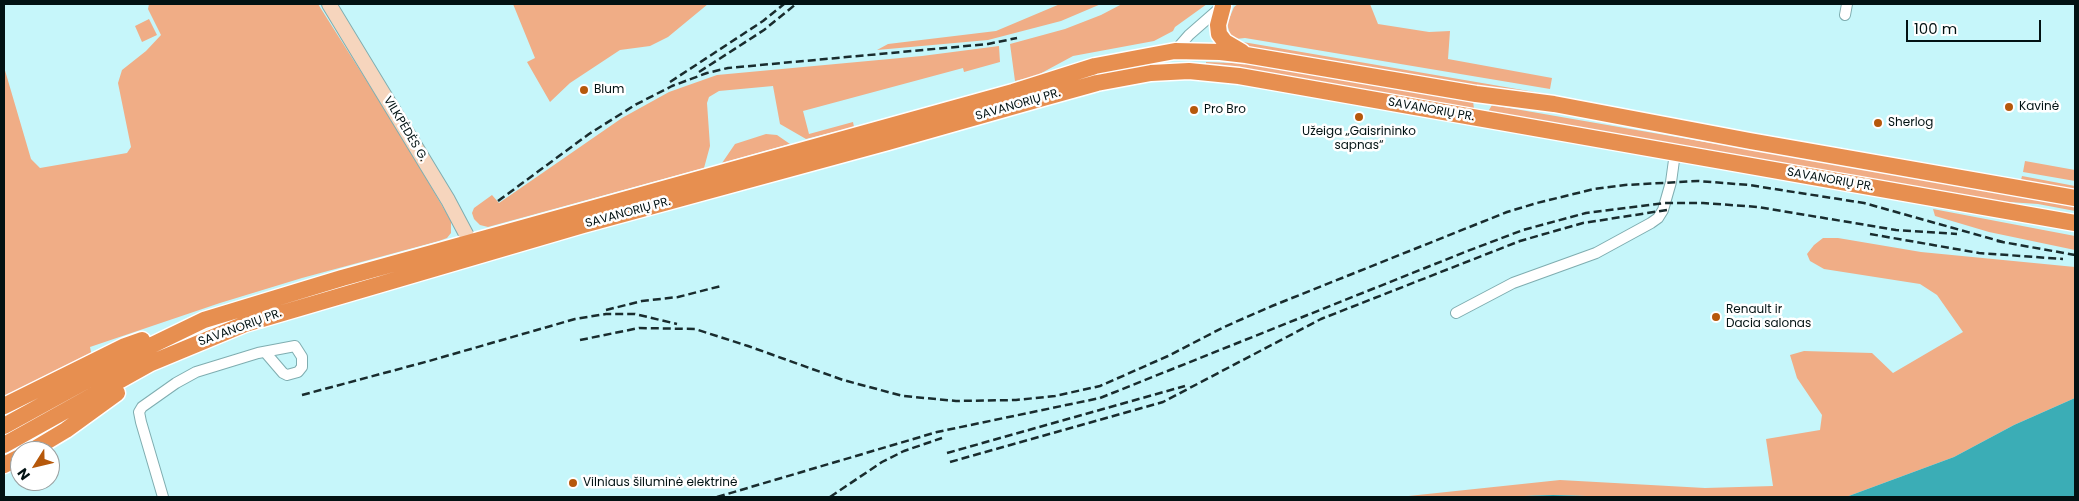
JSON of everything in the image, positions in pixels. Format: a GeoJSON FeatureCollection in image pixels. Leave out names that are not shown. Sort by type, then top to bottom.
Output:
{"type":"FeatureCollection","features":[{"type":"Feature","properties":{"kind":"highway"},"geometry":{"type":"LineString","coordinates":[[1225,5],[1218,25],[1218,34],[1226,42],[1246,55]]}},
{"type":"Feature","properties":{"kind":"highway","name":"SAVANORIŲ PR."},"geometry":{"type":"LineString","coordinates":[[4,445],[151,363],[245,324],[475,249],[1013,92],[1095,66],[1175,51],[1220,52],[1246,55],[1476,94],[1554,104],[1750,141],[2075,198]]}},
{"type":"Feature","properties":{"kind":"highway"},"geometry":{"type":"LineString","coordinates":[[1168,72],[1175,51]]}},
{"type":"Feature","properties":{"kind":"highway","name":"SAVANORIŲ PR."},"geometry":{"type":"LineString","coordinates":[[4,426],[144,349],[204,320],[342,278],[583,225],[1097,83],[1151,73],[1189,71],[1239,76],[2075,223]]}},
{"type":"Feature","properties":{"kind":"highway"},"geometry":{"type":"LineString","coordinates":[[1476,94],[1482,98],[1484,106],[1476,118]]}},
{"type":"Feature","properties":{"kind":"highway"},"geometry":{"type":"LineString","coordinates":[[4,406],[125,346],[204,320]]}},
{"type":"Feature","properties":{"kind":"highway"},"geometry":{"type":"LineString","coordinates":[[48,441],[172,354]]}},
{"type":"Feature","properties":{"kind":"main road","name":"VILKPĖDĖS G."},"geometry":{"type":"LineString","coordinates":[[328,4],[425,161],[475,249]]}},
{"type":"Feature","properties":{"kind":"street"},"geometry":{"type":"LineString","coordinates":[[1845,15],[1847,4]]}},
{"type":"Feature","properties":{"kind":"street"},"geometry":{"type":"LineString","coordinates":[[1175,51],[1189,35],[1225,5]]}},
{"type":"Feature","properties":{"kind":"street"},"geometry":{"type":"LineString","coordinates":[[1456,314],[1513,282],[1596,253],[1658,218],[1663,210],[1671,182],[1675,153]]}},
{"type":"Feature","properties":{"kind":"street"},"geometry":{"type":"LineString","coordinates":[[163,497],[141,422],[139,412],[142,407],[176,383],[196,372],[258,352],[265,352]]}},
{"type":"Feature","properties":{"kind":"shaded area"},"geometry":{"type":"Polygon","coordinates":[[[149,4],[318,4],[399,132],[451,221],[451,233],[447,238],[439,241],[302,278],[220,303],[90,347],[92,357],[4,399],[4,67],[31,159],[40,168],[127,153],[131,147],[118,83],[122,70],[146,51],[161,35],[148,9],[149,4]]]}},
{"type":"Feature","properties":{"kind":"shaded area"},"geometry":{"type":"Polygon","coordinates":[[[513,4],[708,4],[668,37],[650,46],[620,50],[570,83],[550,102],[527,62],[535,58],[513,4]]]}},
{"type":"Feature","properties":{"kind":"shaded area"},"geometry":{"type":"Polygon","coordinates":[[[1060,4],[1101,4],[1061,21],[988,40],[877,50],[888,44],[996,31],[1060,4]]]}},
{"type":"Feature","properties":{"kind":"shaded area"},"geometry":{"type":"Polygon","coordinates":[[[1122,4],[1207,4],[1175,27],[1173,31],[1154,41],[1073,56],[1036,76],[1015,81],[1010,44],[1065,29],[1101,15],[1122,4]]]}},
{"type":"Feature","properties":{"kind":"shaded area"},"geometry":{"type":"Polygon","coordinates":[[[1238,4],[1370,4],[1378,24],[1429,32],[1450,31],[1448,59],[1552,78],[1550,89],[1245,38],[1236,39],[1231,37],[1227,24],[1234,7],[1238,4]]]}},
{"type":"Feature","properties":{"kind":"shaded area"},"geometry":{"type":"Polygon","coordinates":[[[149,19],[157,35],[142,42],[135,26],[149,19]]]}},
{"type":"Feature","properties":{"kind":"shaded area"},"geometry":{"type":"Polygon","coordinates":[[[1243,42],[1546,94],[1547,98],[1245,49],[1241,44],[1243,42]]]}},
{"type":"Feature","properties":{"kind":"shaded area"},"geometry":{"type":"Polygon","coordinates":[[[999,46],[1000,62],[964,72],[963,68],[803,111],[809,134],[853,122],[854,127],[806,139],[780,124],[773,86],[719,91],[709,97],[707,103],[710,146],[704,168],[488,227],[480,225],[474,219],[472,213],[474,208],[492,195],[499,203],[622,118],[669,92],[717,75],[922,56],[999,46]]]}},
{"type":"Feature","properties":{"kind":"shaded area"},"geometry":{"type":"Polygon","coordinates":[[[1206,62],[1257,64],[1473,101],[1474,109],[1206,65],[1206,62]]]}},
{"type":"Feature","properties":{"kind":"shaded area"},"geometry":{"type":"Polygon","coordinates":[[[1492,105],[2075,206],[2075,211],[2038,204],[1994,201],[1490,112],[1489,110],[1492,105]]]}},
{"type":"Feature","properties":{"kind":"shaded area"},"geometry":{"type":"Polygon","coordinates":[[[766,134],[777,135],[790,144],[722,163],[735,144],[766,134]]]}},
{"type":"Feature","properties":{"kind":"shaded area"},"geometry":{"type":"Polygon","coordinates":[[[2025,161],[2075,170],[2075,181],[2023,172],[2025,161]]]}},
{"type":"Feature","properties":{"kind":"shaded area"},"geometry":{"type":"Polygon","coordinates":[[[2022,176],[2075,186],[2075,190],[2021,180],[2022,176]]]}},
{"type":"Feature","properties":{"kind":"shaded area"},"geometry":{"type":"Polygon","coordinates":[[[1933,209],[2075,236],[2075,250],[1989,232],[1935,216],[1933,209]]]}},
{"type":"Feature","properties":{"kind":"shaded area"},"geometry":{"type":"Polygon","coordinates":[[[1823,238],[1838,238],[1921,252],[2075,267],[2075,398],[2014,425],[1954,457],[1846,497],[1619,497],[1553,495],[1399,497],[1560,480],[1705,488],[1773,486],[1766,439],[1820,430],[1822,415],[1797,378],[1790,355],[1804,351],[1872,353],[1893,373],[1963,332],[1937,295],[1920,284],[1824,269],[1810,261],[1807,254],[1823,238]]]}},
{"type":"Feature","properties":{"kind":"shaded area"},"geometry":{"type":"Polygon","coordinates":[[[103,398],[39,439],[24,441],[103,398]]]}},
{"type":"Feature","properties":{"kind":"shaded area"},"geometry":{"type":"Polygon","coordinates":[[[10,449],[10,455],[4,458],[4,452],[10,449]]]}},
{"type":"Feature","properties":{"kind":"water"},"geometry":{"type":"Polygon","coordinates":[[[2075,398],[2075,497],[1846,497],[1954,457],[2014,425],[2075,398]]]}},
{"type":"Feature","properties":{"kind":"water"},"geometry":{"type":"Polygon","coordinates":[[[1553,495],[1619,497],[1496,497],[1553,495]]]}},
{"type":"Feature","properties":{"kind":"railway"},"geometry":{"type":"LineString","coordinates":[[670,82],[763,21],[784,4]]}},
{"type":"Feature","properties":{"kind":"railway"},"geometry":{"type":"LineString","coordinates":[[699,72],[764,30],[796,4]]}},
{"type":"Feature","properties":{"kind":"railway"},"geometry":{"type":"LineString","coordinates":[[498,201],[589,134],[635,105],[672,86],[707,73],[728,68],[988,44],[1017,38]]}},
{"type":"Feature","properties":{"kind":"railway"},"geometry":{"type":"LineString","coordinates":[[580,340],[639,328],[695,329],[843,380],[903,396],[956,401],[1016,400],[1055,396],[1100,386],[1272,306],[1507,212],[1594,189],[1625,185],[1698,181],[1749,185],[1864,203],[2003,242]]}},
{"type":"Feature","properties":{"kind":"railway"},"geometry":{"type":"LineString","coordinates":[[717,497],[937,432],[1100,398],[1465,252],[1523,230],[1586,213],[1665,203],[1703,203],[1758,207],[1896,230],[1957,234]]}},
{"type":"Feature","properties":{"kind":"railway"},"geometry":{"type":"LineString","coordinates":[[950,462],[1163,402],[1321,319],[1520,241],[1583,223],[1667,210]]}},
{"type":"Feature","properties":{"kind":"railway"},"geometry":{"type":"LineString","coordinates":[[1870,234],[1979,253],[2063,259]]}},
{"type":"Feature","properties":{"kind":"railway"},"geometry":{"type":"LineString","coordinates":[[1997,241],[2075,255]]}},
{"type":"Feature","properties":{"kind":"railway"},"geometry":{"type":"LineString","coordinates":[[606,310],[642,301],[678,297],[721,286]]}},
{"type":"Feature","properties":{"kind":"railway"},"geometry":{"type":"LineString","coordinates":[[302,395],[575,319],[606,314],[635,314],[677,324]]}},
{"type":"Feature","properties":{"kind":"railway"},"geometry":{"type":"LineString","coordinates":[[947,453],[1185,386]]}},
{"type":"Feature","properties":{"kind":"railway"},"geometry":{"type":"LineString","coordinates":[[830,497],[882,462],[904,451],[942,438]]}},
{"type":"Feature","properties":{"kind":"place","name":"Blum"},"geometry":{"type":"Point","coordinates":[584,90]}},
{"type":"Feature","properties":{"kind":"place","name":"Kavinė"},"geometry":{"type":"Point","coordinates":[2009,107]}},
{"type":"Feature","properties":{"kind":"place","name":"Pro Bro"},"geometry":{"type":"Point","coordinates":[1194,110]}},
{"type":"Feature","properties":{"kind":"place","name":"Užeiga „Gaisrininko sapnas“"},"geometry":{"type":"Point","coordinates":[1359,117]}},
{"type":"Feature","properties":{"kind":"place","name":"Sherlog"},"geometry":{"type":"Point","coordinates":[1878,123]}},
{"type":"Feature","properties":{"kind":"place","name":"Renault ir Dacia salonas"},"geometry":{"type":"Point","coordinates":[1716,317]}},
{"type":"Feature","properties":{"kind":"place","name":"Vilniaus šiluminė elektrinė"},"geometry":{"type":"Point","coordinates":[573,483]}}]}
